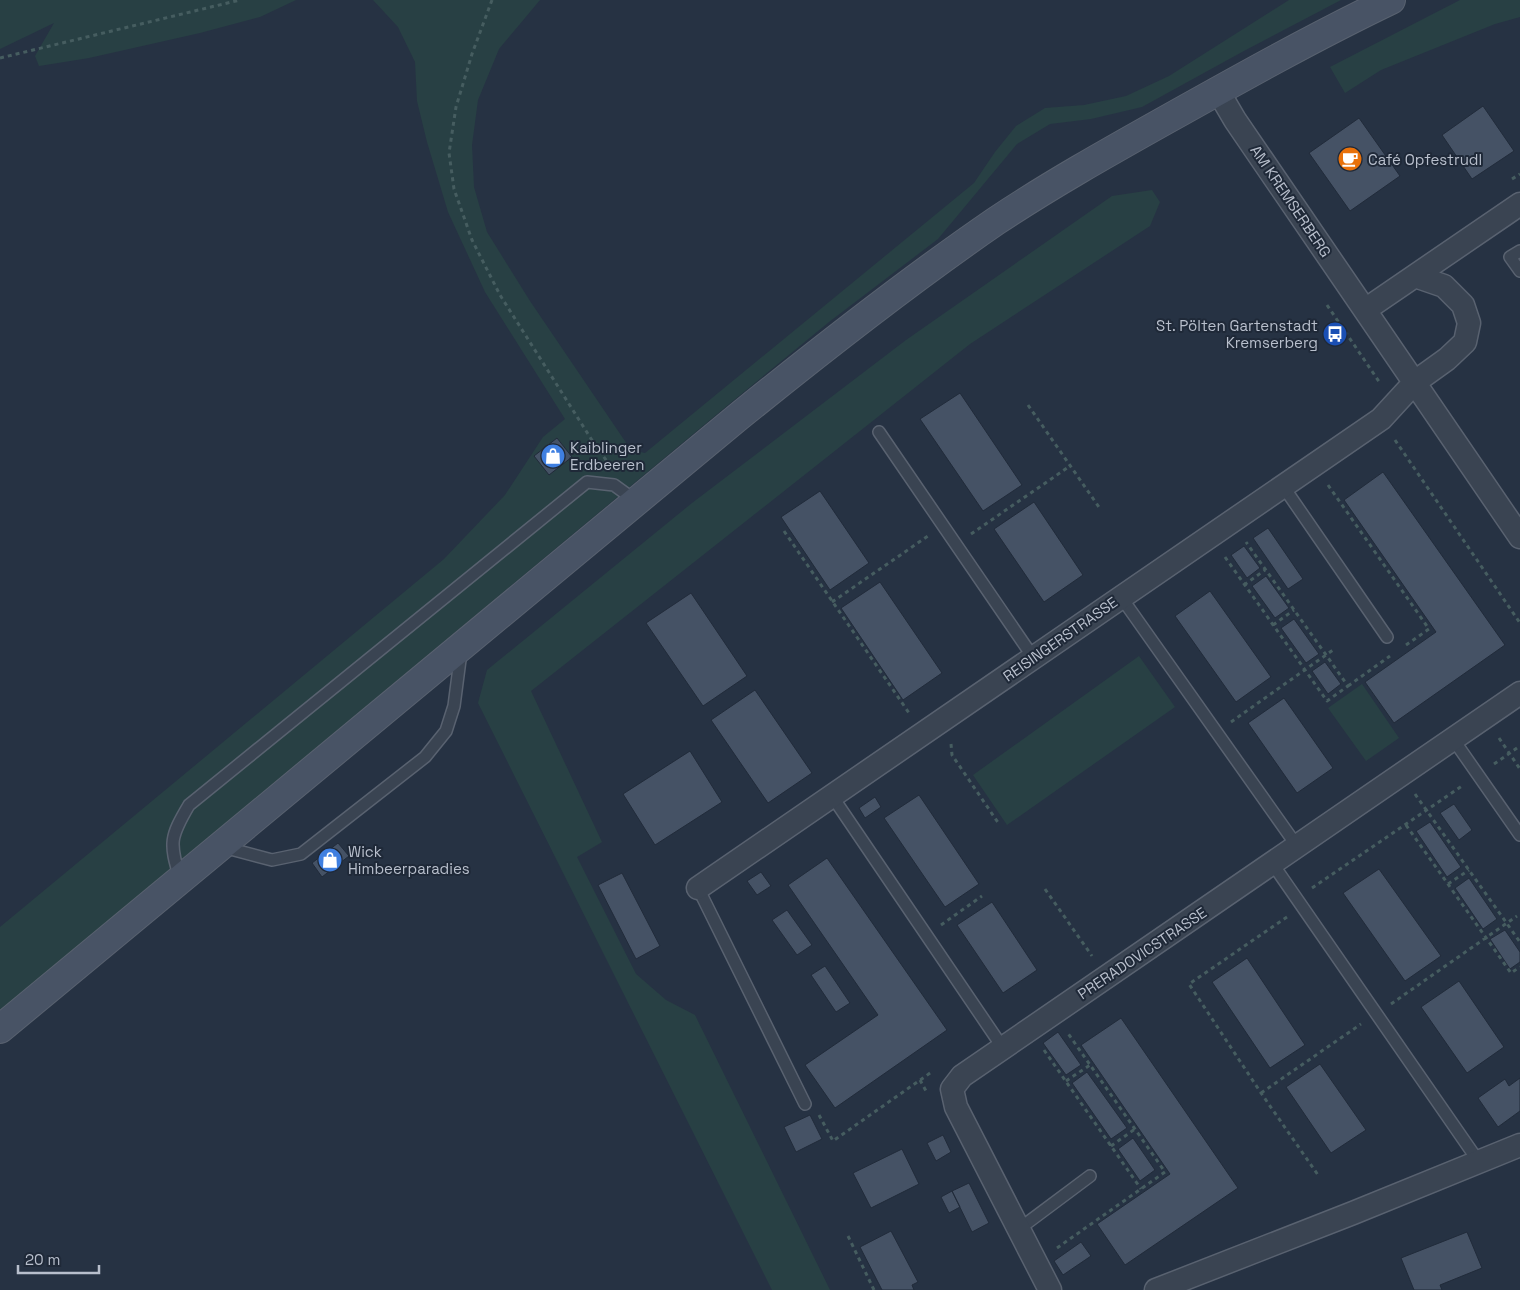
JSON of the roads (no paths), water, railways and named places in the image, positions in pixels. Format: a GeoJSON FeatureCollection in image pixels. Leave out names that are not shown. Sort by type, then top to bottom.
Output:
{"type":"FeatureCollection","features":[{"type":"Feature","properties":{"kind":"main road"},"geometry":{"type":"LineString","coordinates":[[0,1029],[636,501],[840,335],[919,276],[998,220],[1091,162],[1218,91],[1354,18],[1392,0]]}},
{"type":"Feature","properties":{"kind":"street","name":"AM KREMSERBERG"},"geometry":{"type":"LineString","coordinates":[[1218,91],[1240,128],[1520,537]]}},
{"type":"Feature","properties":{"kind":"street"},"geometry":{"type":"LineString","coordinates":[[1365,310],[1520,204]]}},
{"type":"Feature","properties":{"kind":"street"},"geometry":{"type":"LineString","coordinates":[[1415,276],[1444,286],[1463,305],[1469,322],[1465,342],[1447,359],[1415,382]]}},
{"type":"Feature","properties":{"kind":"street","name":"REISINGERSTRASSE"},"geometry":{"type":"LineString","coordinates":[[698,888],[1314,465],[1388,411],[1415,382]]}},
{"type":"Feature","properties":{"kind":"street","name":"PRERADOVICSTRASSE"},"geometry":{"type":"LineString","coordinates":[[1050,1290],[956,1107],[952,1089],[962,1076],[1520,693]]}},
{"type":"Feature","properties":{"kind":"street"},"geometry":{"type":"LineString","coordinates":[[1156,1290],[1520,1146]]}},
{"type":"Feature","properties":{"kind":"lane"},"geometry":{"type":"LineString","coordinates":[[1520,251],[1510,257],[1520,271]]}},
{"type":"Feature","properties":{"kind":"lane"},"geometry":{"type":"LineString","coordinates":[[879,432],[1033,658]]}},
{"type":"Feature","properties":{"kind":"lane"},"geometry":{"type":"LineString","coordinates":[[180,880],[172,852],[175,828],[189,805],[587,482],[614,485],[636,501]]}},
{"type":"Feature","properties":{"kind":"lane"},"geometry":{"type":"LineString","coordinates":[[1283,486],[1387,637]]}},
{"type":"Feature","properties":{"kind":"lane"},"geometry":{"type":"LineString","coordinates":[[1121,597],[1297,846]]}},
{"type":"Feature","properties":{"kind":"lane"},"geometry":{"type":"LineString","coordinates":[[220,847],[272,860],[301,854],[425,757],[446,731],[454,706],[462,646]]}},
{"type":"Feature","properties":{"kind":"lane"},"geometry":{"type":"LineString","coordinates":[[1453,739],[1520,835]]}},
{"type":"Feature","properties":{"kind":"lane"},"geometry":{"type":"LineString","coordinates":[[832,796],[1003,1048]]}},
{"type":"Feature","properties":{"kind":"lane"},"geometry":{"type":"LineString","coordinates":[[1272,863],[1479,1162]]}},
{"type":"Feature","properties":{"kind":"lane"},"geometry":{"type":"LineString","coordinates":[[698,888],[805,1104]]}},
{"type":"Feature","properties":{"kind":"lane"},"geometry":{"type":"LineString","coordinates":[[1019,1229],[1090,1176]]}},
{"type":"Feature","properties":{"kind":"place","name":"Café Opfestrudl"},"geometry":{"type":"Point","coordinates":[1350,159]}},
{"type":"Feature","properties":{"kind":"place","name":"St. Pölten Gartenstadt Kremserberg"},"geometry":{"type":"Point","coordinates":[1335,334]}},
{"type":"Feature","properties":{"kind":"place","name":"Kaiblinger Erdbeeren"},"geometry":{"type":"Point","coordinates":[553,456]}},
{"type":"Feature","properties":{"kind":"place","name":"Wick Himbeerparadies"},"geometry":{"type":"Point","coordinates":[330,860]}}]}
